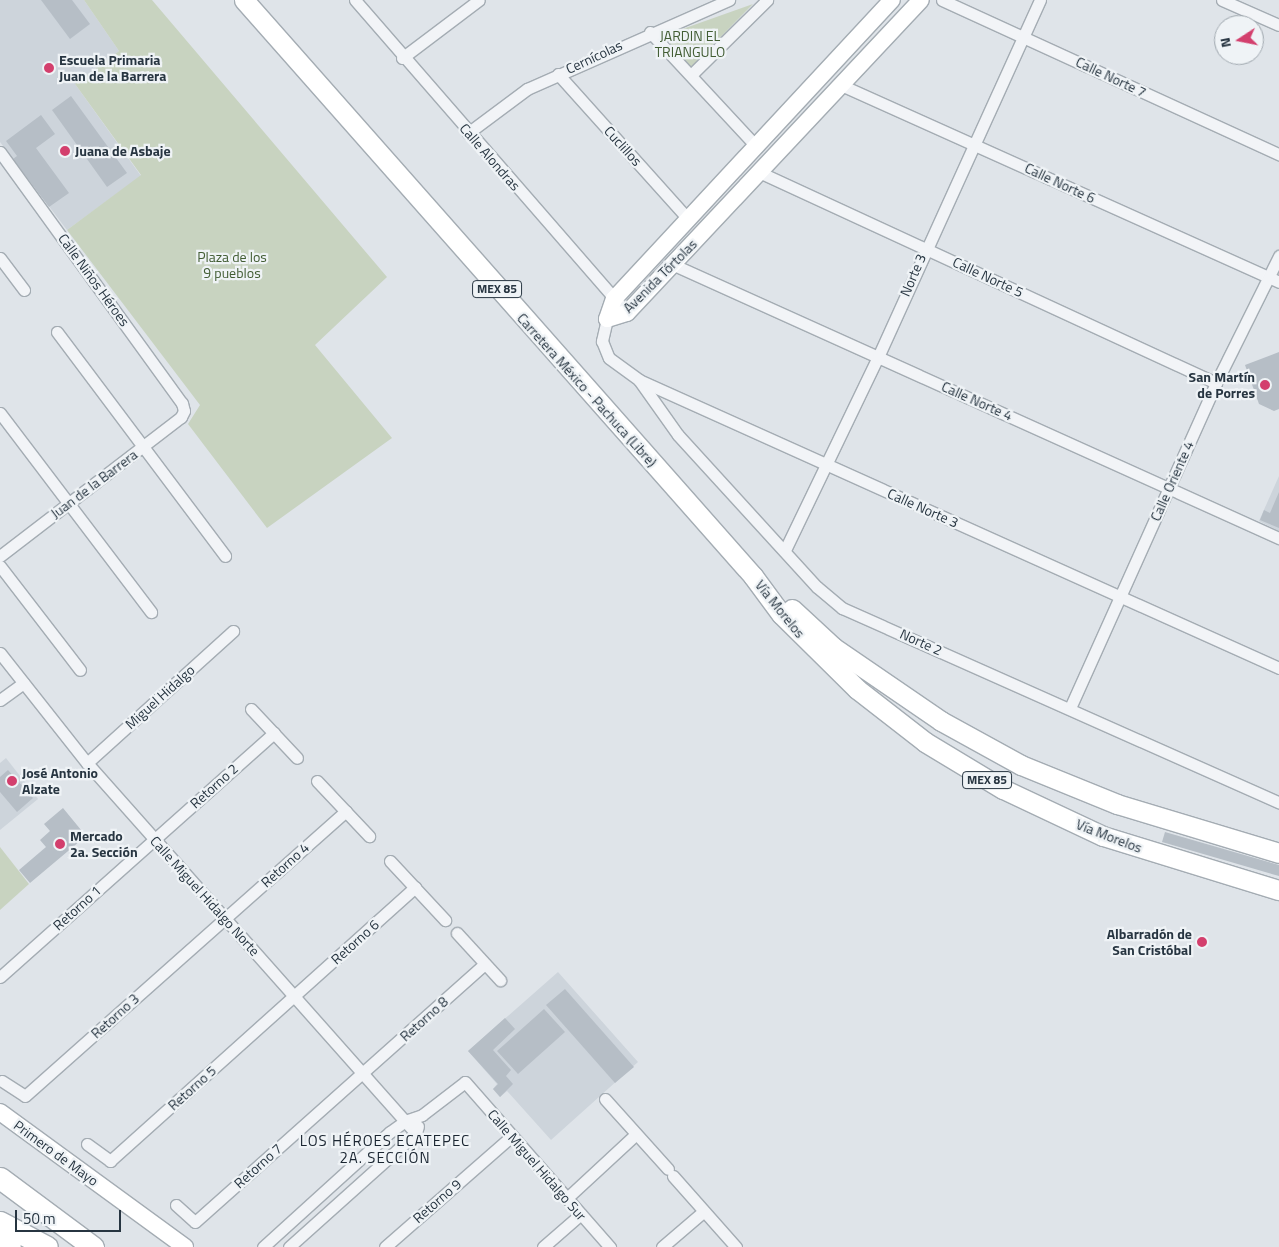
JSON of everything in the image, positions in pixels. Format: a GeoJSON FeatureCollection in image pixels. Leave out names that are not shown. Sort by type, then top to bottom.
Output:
{"type":"FeatureCollection","features":[{"type":"Feature","properties":{"kind":"highway"},"geometry":{"type":"LineString","coordinates":[[0,1178],[93,1247]]}},
{"type":"Feature","properties":{"kind":"highway"},"geometry":{"type":"LineString","coordinates":[[0,1222],[47,1247]]}},
{"type":"Feature","properties":{"kind":"highway"},"geometry":{"type":"LineString","coordinates":[[0,1240],[10,1247]]}},
{"type":"Feature","properties":{"kind":"main road","name":"Carretera México - Pachuca (Libre)"},"geometry":{"type":"LineString","coordinates":[[244,0],[754,576]]}},
{"type":"Feature","properties":{"kind":"main road","name":"Vía Morelos"},"geometry":{"type":"LineString","coordinates":[[754,576],[833,646],[941,721],[1021,765],[1117,804],[1279,853]]}},
{"type":"Feature","properties":{"kind":"main road","name":"Vía Morelos"},"geometry":{"type":"LineString","coordinates":[[754,576],[781,614],[857,689],[925,742],[1003,789],[1103,836],[1279,890]]}},
{"type":"Feature","properties":{"kind":"street","name":"Calle Alondras"},"geometry":{"type":"LineString","coordinates":[[355,0],[402,58],[627,313]]}},
{"type":"Feature","properties":{"kind":"street"},"geometry":{"type":"LineString","coordinates":[[402,58],[479,0]]}},
{"type":"Feature","properties":{"kind":"street","name":"Cernícolas"},"geometry":{"type":"LineString","coordinates":[[468,132],[527,89],[650,32],[729,0]]}},
{"type":"Feature","properties":{"kind":"street"},"geometry":{"type":"LineString","coordinates":[[692,75],[767,0]]}},
{"type":"Feature","properties":{"kind":"street","name":"Avenida Tórtolas"},"geometry":{"type":"LineString","coordinates":[[607,319],[614,299],[892,0]]}},
{"type":"Feature","properties":{"kind":"street","name":"Avenida Tórtolas"},"geometry":{"type":"LineString","coordinates":[[607,319],[627,313],[921,0]]}},
{"type":"Feature","properties":{"kind":"street","name":"Calle Norte 7"},"geometry":{"type":"LineString","coordinates":[[942,0],[1279,154]]}},
{"type":"Feature","properties":{"kind":"street","name":"Norte 3"},"geometry":{"type":"LineString","coordinates":[[785,550],[878,357],[925,248],[1040,0]]}},
{"type":"Feature","properties":{"kind":"street"},"geometry":{"type":"LineString","coordinates":[[1222,0],[1279,25]]}},
{"type":"Feature","properties":{"kind":"street"},"geometry":{"type":"LineString","coordinates":[[650,32],[757,147]]}},
{"type":"Feature","properties":{"kind":"street","name":"Cuclillos"},"geometry":{"type":"LineString","coordinates":[[558,74],[688,219]]}},
{"type":"Feature","properties":{"kind":"street","name":"Calle Norte 6"},"geometry":{"type":"LineString","coordinates":[[841,85],[975,143],[1274,280]]}},
{"type":"Feature","properties":{"kind":"street","name":"Calle Niños Héroes"},"geometry":{"type":"LineString","coordinates":[[0,152],[182,402],[184,410]]}},
{"type":"Feature","properties":{"kind":"street","name":"Calle Norte 5"},"geometry":{"type":"LineString","coordinates":[[759,172],[1216,383]]}},
{"type":"Feature","properties":{"kind":"street","name":"Calle Oriente 4"},"geometry":{"type":"LineString","coordinates":[[1070,708],[1216,383],[1274,280],[1279,256]]}},
{"type":"Feature","properties":{"kind":"street"},"geometry":{"type":"LineString","coordinates":[[0,258],[24,290]]}},
{"type":"Feature","properties":{"kind":"street","name":"Calle Norte 4"},"geometry":{"type":"LineString","coordinates":[[674,265],[1279,538]]}},
{"type":"Feature","properties":{"kind":"street","name":"Calle Norte 3"},"geometry":{"type":"LineString","coordinates":[[607,319],[602,341],[609,358],[639,380],[1279,668]]}},
{"type":"Feature","properties":{"kind":"street"},"geometry":{"type":"LineString","coordinates":[[57,332],[142,448],[225,556]]}},
{"type":"Feature","properties":{"kind":"street","name":"Norte 2"},"geometry":{"type":"LineString","coordinates":[[639,380],[678,435],[817,587],[842,608],[1070,708],[1279,803]]}},
{"type":"Feature","properties":{"kind":"street","name":"Juan de la Barrera"},"geometry":{"type":"LineString","coordinates":[[0,556],[142,448],[181,417],[184,410]]}},
{"type":"Feature","properties":{"kind":"street"},"geometry":{"type":"LineString","coordinates":[[0,413],[151,612]]}},
{"type":"Feature","properties":{"kind":"street"},"geometry":{"type":"LineString","coordinates":[[0,566],[80,670]]}},
{"type":"Feature","properties":{"kind":"street","name":"Miguel Hidalgo"},"geometry":{"type":"LineString","coordinates":[[87,763],[232,632]]}},
{"type":"Feature","properties":{"kind":"street","name":"Calle Miguel Hidalgo Norte"},"geometry":{"type":"LineString","coordinates":[[0,653],[87,763],[416,1133]]}},
{"type":"Feature","properties":{"kind":"street"},"geometry":{"type":"LineString","coordinates":[[0,700],[23,683]]}},
{"type":"Feature","properties":{"kind":"street"},"geometry":{"type":"LineString","coordinates":[[251,709],[297,758]]}},
{"type":"Feature","properties":{"kind":"street","name":"Retorno 2"},"geometry":{"type":"LineString","coordinates":[[154,839],[274,733]]}},
{"type":"Feature","properties":{"kind":"street"},"geometry":{"type":"LineString","coordinates":[[317,780],[368,836]]}},
{"type":"Feature","properties":{"kind":"street","name":"Retorno 4"},"geometry":{"type":"LineString","coordinates":[[225,918],[346,811]]}},
{"type":"Feature","properties":{"kind":"street","name":"Retorno 1"},"geometry":{"type":"LineString","coordinates":[[0,977],[154,839]]}},
{"type":"Feature","properties":{"kind":"street"},"geometry":{"type":"LineString","coordinates":[[390,861],[445,920]]}},
{"type":"Feature","properties":{"kind":"street","name":"Retorno 6"},"geometry":{"type":"LineString","coordinates":[[294,996],[415,887]]}},
{"type":"Feature","properties":{"kind":"street","name":"Retorno 3"},"geometry":{"type":"LineString","coordinates":[[2,1081],[25,1096],[225,918]]}},
{"type":"Feature","properties":{"kind":"street"},"geometry":{"type":"LineString","coordinates":[[457,933],[500,980]]}},
{"type":"Feature","properties":{"kind":"street","name":"Retorno 8"},"geometry":{"type":"LineString","coordinates":[[363,1074],[485,964]]}},
{"type":"Feature","properties":{"kind":"street","name":"Retorno 5"},"geometry":{"type":"LineString","coordinates":[[88,1144],[110,1161],[294,996]]}},
{"type":"Feature","properties":{"kind":"street","name":"Retorno 7"},"geometry":{"type":"LineString","coordinates":[[176,1205],[195,1222],[363,1074]]}},
{"type":"Feature","properties":{"kind":"street","name":"Calle Miguel Hidalgo Sur"},"geometry":{"type":"LineString","coordinates":[[422,1115],[465,1082],[610,1247]]}},
{"type":"Feature","properties":{"kind":"street"},"geometry":{"type":"LineString","coordinates":[[605,1099],[736,1247]]}},
{"type":"Feature","properties":{"kind":"street","name":"Primero de Mayo"},"geometry":{"type":"LineString","coordinates":[[0,1112],[185,1247]]}},
{"type":"Feature","properties":{"kind":"street"},"geometry":{"type":"LineString","coordinates":[[262,1247],[404,1121],[422,1115]]}},
{"type":"Feature","properties":{"kind":"street"},"geometry":{"type":"LineString","coordinates":[[289,1247],[416,1133],[422,1115]]}},
{"type":"Feature","properties":{"kind":"street"},"geometry":{"type":"LineString","coordinates":[[567,1198],[636,1134]]}},
{"type":"Feature","properties":{"kind":"street","name":"Retorno 9"},"geometry":{"type":"LineString","coordinates":[[385,1247],[512,1136]]}},
{"type":"Feature","properties":{"kind":"street"},"geometry":{"type":"LineString","coordinates":[[662,1247],[704,1211]]}},
{"type":"Feature","properties":{"kind":"street"},"geometry":{"type":"LineString","coordinates":[[544,1247],[581,1214]]}},
{"type":"Feature","properties":{"kind":"street"},"geometry":{"type":"LineString","coordinates":[[275,1236],[285,1247]]}},
{"type":"Feature","properties":{"kind":"shaded area"},"geometry":{"type":"Polygon","coordinates":[[[0,0],[84,0],[119,51],[75,84],[141,176],[67,230],[0,142],[0,0]]]}},
{"type":"Feature","properties":{"kind":"shaded area"},"geometry":{"type":"Polygon","coordinates":[[[1279,476],[1279,531],[1259,521],[1279,476]]]}},
{"type":"Feature","properties":{"kind":"shaded area","name":"José Antonio Alzate"},"geometry":{"type":"Polygon","coordinates":[[[6,758],[38,799],[0,830],[0,763],[6,758]]]}},
{"type":"Feature","properties":{"kind":"shaded area"},"geometry":{"type":"Polygon","coordinates":[[[558,972],[638,1062],[551,1140],[507,1091],[500,1097],[493,1089],[497,1084],[468,1051],[558,972]]]}},
{"type":"Feature","properties":{"kind":"green space","name":"Plaza de los 9 pueblos"},"geometry":{"type":"Polygon","coordinates":[[[84,0],[152,0],[387,277],[315,345],[392,438],[267,528],[188,424],[200,405],[67,230],[141,175],[75,84],[119,51],[84,0]]]}},
{"type":"Feature","properties":{"kind":"green space","name":"JARDIN EL TRIANGULO"},"geometry":{"type":"Polygon","coordinates":[[[753,4],[690,68],[660,37],[753,4]]]}},
{"type":"Feature","properties":{"kind":"green space"},"geometry":{"type":"Polygon","coordinates":[[[0,847],[29,884],[0,910],[0,847]]]}},
{"type":"Feature","properties":{"kind":"building"},"geometry":{"type":"Polygon","coordinates":[[[41,0],[72,0],[90,24],[70,39],[41,0]]]}},
{"type":"Feature","properties":{"kind":"building"},"geometry":{"type":"Polygon","coordinates":[[[71,96],[127,173],[107,187],[52,110],[71,96]]]}},
{"type":"Feature","properties":{"kind":"building"},"geometry":{"type":"Polygon","coordinates":[[[41,115],[55,134],[36,148],[69,193],[49,207],[13,159],[17,156],[6,141],[41,115]]]}},
{"type":"Feature","properties":{"kind":"building","name":"San Martín de Porres"},"geometry":{"type":"Polygon","coordinates":[[[1279,352],[1279,409],[1274,411],[1259,404],[1245,365],[1279,352]]]}},
{"type":"Feature","properties":{"kind":"building"},"geometry":{"type":"Polygon","coordinates":[[[1279,492],[1279,528],[1260,520],[1264,510],[1270,513],[1279,492]]]}},
{"type":"Feature","properties":{"kind":"building"},"geometry":{"type":"Polygon","coordinates":[[[8,770],[33,798],[17,812],[0,792],[0,777],[8,770]]]}},
{"type":"Feature","properties":{"kind":"building","name":"Mercado 2a. Sección"},"geometry":{"type":"Polygon","coordinates":[[[63,808],[86,836],[30,883],[19,870],[46,847],[40,840],[50,831],[44,824],[63,808]]]}},
{"type":"Feature","properties":{"kind":"building"},"geometry":{"type":"Polygon","coordinates":[[[1165,832],[1279,865],[1279,876],[1162,842],[1165,832]]]}},
{"type":"Feature","properties":{"kind":"building"},"geometry":{"type":"Polygon","coordinates":[[[565,989],[634,1067],[615,1083],[546,1005],[565,989]]]}},
{"type":"Feature","properties":{"kind":"building"},"geometry":{"type":"Polygon","coordinates":[[[544,1009],[565,1032],[518,1074],[497,1051],[544,1009]]]}},
{"type":"Feature","properties":{"kind":"building"},"geometry":{"type":"Polygon","coordinates":[[[505,1018],[515,1029],[493,1050],[511,1070],[506,1076],[513,1084],[500,1097],[493,1089],[498,1084],[468,1051],[505,1018]]]}},
{"type":"Feature","properties":{"kind":"place","name":"Escuela Primaria Juan de la Barrera"},"geometry":{"type":"Point","coordinates":[49,68]}},
{"type":"Feature","properties":{"kind":"place","name":"Juana de Asbaje"},"geometry":{"type":"Point","coordinates":[65,151]}},
{"type":"Feature","properties":{"kind":"place","name":"San Martín de Porres"},"geometry":{"type":"Point","coordinates":[1265,385]}},
{"type":"Feature","properties":{"kind":"place","name":"José Antonio Alzate"},"geometry":{"type":"Point","coordinates":[12,781]}},
{"type":"Feature","properties":{"kind":"place","name":"Mercado 2a. Sección"},"geometry":{"type":"Point","coordinates":[60,844]}},
{"type":"Feature","properties":{"kind":"place","name":"Albarradón de San Cristóbal"},"geometry":{"type":"Point","coordinates":[1202,942]}},
{"type":"Feature","properties":{"kind":"district","name":"LOS HÉROES ECATEPEC 2A. SECCIÓN"},"geometry":{"type":"Point","coordinates":[385,1148]}}]}
